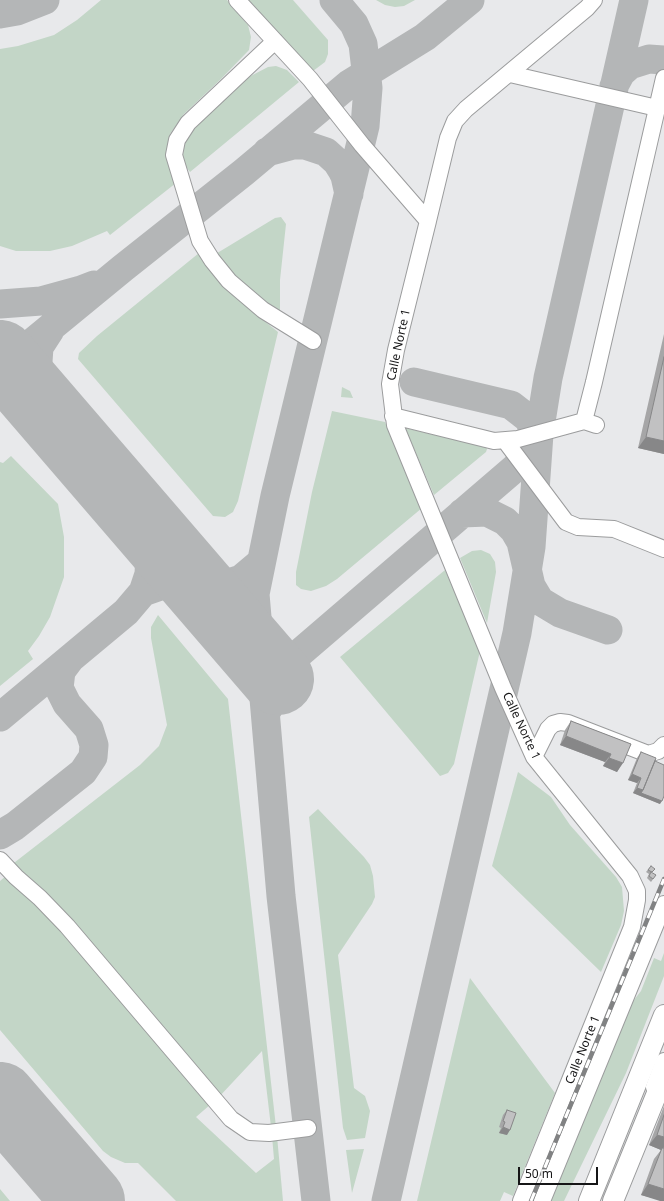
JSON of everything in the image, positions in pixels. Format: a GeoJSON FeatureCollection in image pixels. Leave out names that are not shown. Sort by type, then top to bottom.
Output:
{"type":"FeatureCollection","features":[{"type":"Feature","properties":{"kind":"main road"},"geometry":{"type":"LineString","coordinates":[[589,1201],[664,1015]]}},
{"type":"Feature","properties":{"kind":"main road"},"geometry":{"type":"LineString","coordinates":[[614,1201],[664,1076]]}},
{"type":"Feature","properties":{"kind":"street"},"geometry":{"type":"LineString","coordinates":[[237,0],[310,79],[362,145],[428,221]]}},
{"type":"Feature","properties":{"kind":"street","name":"Calle Norte 1"},"geometry":{"type":"LineString","coordinates":[[521,1201],[618,965],[632,927],[637,908],[636,891],[630,876],[534,757],[503,688],[393,416],[390,384],[448,138],[455,121],[466,109],[510,74],[587,8],[594,0]]}},
{"type":"Feature","properties":{"kind":"street"},"geometry":{"type":"LineString","coordinates":[[275,41],[188,123],[177,140],[174,155],[200,240],[212,260],[229,281],[262,310],[313,341]]}},
{"type":"Feature","properties":{"kind":"street"},"geometry":{"type":"LineString","coordinates":[[510,74],[657,108]]}},
{"type":"Feature","properties":{"kind":"street"},"geometry":{"type":"LineString","coordinates":[[393,416],[494,441],[506,442],[590,423],[594,382],[664,78]]}},
{"type":"Feature","properties":{"kind":"street"},"geometry":{"type":"LineString","coordinates":[[506,442],[566,522],[578,527],[614,529],[664,549]]}},
{"type":"Feature","properties":{"kind":"street"},"geometry":{"type":"LineString","coordinates":[[534,757],[548,729],[553,724],[560,722],[568,723],[648,754],[658,751],[664,745]]}},
{"type":"Feature","properties":{"kind":"street"},"geometry":{"type":"LineString","coordinates":[[0,860],[67,926],[231,1119],[250,1132],[268,1133],[308,1128]]}},
{"type":"Feature","properties":{"kind":"street"},"geometry":{"type":"LineString","coordinates":[[542,1201],[664,905]]}},
{"type":"Feature","properties":{"kind":"street"},"geometry":{"type":"LineString","coordinates":[[594,1201],[664,1032]]}},
{"type":"Feature","properties":{"kind":"street"},"geometry":{"type":"LineString","coordinates":[[606,1201],[664,1061]]}},
{"type":"Feature","properties":{"kind":"green space"},"geometry":{"type":"Polygon","coordinates":[[[101,0],[227,0],[248,25],[251,37],[249,50],[184,114],[170,134],[168,154],[176,183],[110,235],[107,231],[72,246],[50,251],[16,251],[0,246],[0,49],[18,46],[54,35],[77,20],[101,0]]]}},
{"type":"Feature","properties":{"kind":"green space"},"geometry":{"type":"Polygon","coordinates":[[[246,0],[293,0],[328,40],[328,54],[325,62],[313,71],[246,0]]]}},
{"type":"Feature","properties":{"kind":"green space"},"geometry":{"type":"Polygon","coordinates":[[[376,0],[415,0],[404,6],[395,7],[385,5],[376,0]]]}},
{"type":"Feature","properties":{"kind":"green space"},"geometry":{"type":"Polygon","coordinates":[[[276,66],[287,70],[299,82],[190,172],[186,167],[183,155],[185,140],[194,127],[243,80],[268,67],[276,66]]]}},
{"type":"Feature","properties":{"kind":"green space"},"geometry":{"type":"Polygon","coordinates":[[[281,217],[286,224],[280,280],[280,314],[241,282],[214,255],[275,218],[281,217]]]}},
{"type":"Feature","properties":{"kind":"green space"},"geometry":{"type":"Polygon","coordinates":[[[199,253],[236,298],[278,332],[238,501],[233,512],[225,517],[213,516],[78,359],[79,353],[97,336],[199,253]]]}},
{"type":"Feature","properties":{"kind":"green space"},"geometry":{"type":"Polygon","coordinates":[[[342,387],[350,391],[353,398],[341,397],[342,387]]]}},
{"type":"Feature","properties":{"kind":"green space"},"geometry":{"type":"Polygon","coordinates":[[[332,411],[385,422],[422,508],[337,579],[326,586],[311,591],[301,589],[296,585],[296,572],[312,492],[332,411]]]}},
{"type":"Feature","properties":{"kind":"green space"},"geometry":{"type":"Polygon","coordinates":[[[405,428],[486,447],[487,449],[486,452],[434,495],[405,428]]]}},
{"type":"Feature","properties":{"kind":"green space"},"geometry":{"type":"Polygon","coordinates":[[[11,456],[58,504],[64,537],[64,577],[50,617],[28,651],[33,659],[0,686],[0,462],[3,463],[11,456]]]}},
{"type":"Feature","properties":{"kind":"green space"},"geometry":{"type":"Polygon","coordinates":[[[481,550],[490,554],[495,562],[496,572],[487,623],[460,558],[472,551],[481,550]]]}},
{"type":"Feature","properties":{"kind":"green space"},"geometry":{"type":"Polygon","coordinates":[[[445,570],[480,651],[454,764],[448,773],[440,776],[340,657],[445,570]]]}},
{"type":"Feature","properties":{"kind":"green space"},"geometry":{"type":"Polygon","coordinates":[[[158,615],[228,699],[276,1127],[271,1127],[262,1051],[218,1098],[10,866],[140,765],[159,746],[167,725],[151,638],[151,627],[158,615]]]}},
{"type":"Feature","properties":{"kind":"green space"},"geometry":{"type":"Polygon","coordinates":[[[518,772],[551,797],[570,825],[616,877],[622,887],[624,911],[621,925],[601,972],[492,866],[518,772]]]}},
{"type":"Feature","properties":{"kind":"green space"},"geometry":{"type":"Polygon","coordinates":[[[318,809],[364,857],[370,865],[373,876],[375,897],[372,904],[338,955],[354,1088],[365,1096],[370,1111],[365,1138],[347,1140],[343,1128],[309,817],[318,809]]]}},
{"type":"Feature","properties":{"kind":"green space"},"geometry":{"type":"Polygon","coordinates":[[[7,875],[44,911],[211,1104],[196,1117],[256,1173],[274,1159],[272,1136],[277,1136],[283,1201],[176,1201],[138,1163],[125,1163],[111,1157],[103,1151],[0,1030],[0,881],[7,875]]]}},
{"type":"Feature","properties":{"kind":"green space"},"geometry":{"type":"Polygon","coordinates":[[[664,953],[664,976],[626,1073],[564,1201],[551,1201],[582,1124],[619,1019],[641,991],[654,958],[661,961],[664,953]]]}},
{"type":"Feature","properties":{"kind":"green space"},"geometry":{"type":"Polygon","coordinates":[[[470,978],[555,1093],[513,1196],[504,1192],[500,1201],[417,1201],[470,978]]]}},
{"type":"Feature","properties":{"kind":"green space"},"geometry":{"type":"Polygon","coordinates":[[[364,1149],[352,1193],[346,1150],[364,1149]]]}},
{"type":"Feature","properties":{"kind":"green space"},"geometry":{"type":"Polygon","coordinates":[[[0,1189],[10,1201],[0,1201],[0,1189]]]}},
{"type":"Feature","properties":{"kind":"building"},"geometry":{"type":"Polygon","coordinates":[[[664,357],[664,441],[646,437],[664,357]]]}},
{"type":"Feature","properties":{"kind":"building"},"geometry":{"type":"Polygon","coordinates":[[[571,721],[631,744],[623,763],[609,758],[611,754],[566,736],[571,721]]]}},
{"type":"Feature","properties":{"kind":"building"},"geometry":{"type":"Polygon","coordinates":[[[641,752],[656,758],[643,790],[637,788],[641,778],[632,774],[641,752]]]}},
{"type":"Feature","properties":{"kind":"building"},"geometry":{"type":"Polygon","coordinates":[[[655,761],[664,765],[664,796],[662,801],[641,793],[655,761]]]}},
{"type":"Feature","properties":{"kind":"building"},"geometry":{"type":"Polygon","coordinates":[[[651,866],[655,869],[652,872],[648,870],[651,866]]]}},
{"type":"Feature","properties":{"kind":"building"},"geometry":{"type":"Polygon","coordinates":[[[651,872],[656,875],[653,879],[649,876],[651,872]]]}},
{"type":"Feature","properties":{"kind":"building"},"geometry":{"type":"Polygon","coordinates":[[[507,1110],[516,1113],[510,1130],[503,1127],[505,1122],[503,1121],[507,1110]]]}},
{"type":"Feature","properties":{"kind":"building"},"geometry":{"type":"Polygon","coordinates":[[[664,1115],[664,1137],[657,1135],[664,1115]]]}},
{"type":"Feature","properties":{"kind":"building"},"geometry":{"type":"Polygon","coordinates":[[[662,1148],[664,1148],[664,1189],[648,1184],[662,1148]]]}},
{"type":"Feature","properties":{"kind":"taxiway"},"geometry":{"type":"LineString","coordinates":[[0,14],[17,11],[45,0]]}},
{"type":"Feature","properties":{"kind":"taxiway"},"geometry":{"type":"LineString","coordinates":[[316,1201],[281,896],[255,594],[275,496],[365,126],[368,88],[363,44],[354,24],[334,0]]}},
{"type":"Feature","properties":{"kind":"taxiway"},"geometry":{"type":"LineString","coordinates":[[0,369],[123,268],[244,172],[349,84],[425,37],[470,0]]}},
{"type":"Feature","properties":{"kind":"taxiway"},"geometry":{"type":"LineString","coordinates":[[386,1201],[517,633],[531,547],[539,434],[548,378],[634,0]]}},
{"type":"Feature","properties":{"kind":"taxiway"},"geometry":{"type":"LineString","coordinates":[[614,86],[621,73],[630,65],[649,59],[664,60]]}},
{"type":"Feature","properties":{"kind":"taxiway"},"geometry":{"type":"LineString","coordinates":[[267,152],[293,145],[305,145],[326,152],[337,162],[342,170],[349,194]]}},
{"type":"Feature","properties":{"kind":"taxiway"},"geometry":{"type":"LineString","coordinates":[[0,304],[41,301],[94,285]]}},
{"type":"Feature","properties":{"kind":"taxiway"},"geometry":{"type":"LineString","coordinates":[[50,330],[39,347],[37,376],[43,400],[65,431]]}},
{"type":"Feature","properties":{"kind":"taxiway"},"geometry":{"type":"LineString","coordinates":[[414,382],[511,405],[529,419],[535,435]]}},
{"type":"Feature","properties":{"kind":"taxiway"},"geometry":{"type":"LineString","coordinates":[[0,391],[24,397],[52,419]]}},
{"type":"Feature","properties":{"kind":"taxiway"},"geometry":{"type":"LineString","coordinates":[[268,709],[274,687],[278,679],[295,657],[515,468],[530,450],[537,435]]}},
{"type":"Feature","properties":{"kind":"taxiway"},"geometry":{"type":"LineString","coordinates":[[0,717],[126,612],[143,592],[149,574],[150,554],[140,522],[130,507]]}},
{"type":"Feature","properties":{"kind":"taxiway"},"geometry":{"type":"LineString","coordinates":[[462,513],[487,512],[505,521],[514,530],[521,542],[531,586],[540,601],[560,613],[608,630]]}},
{"type":"Feature","properties":{"kind":"taxiway"},"geometry":{"type":"LineString","coordinates":[[179,563],[199,579],[214,585],[222,585],[241,579],[260,563]]}},
{"type":"Feature","properties":{"kind":"taxiway"},"geometry":{"type":"LineString","coordinates":[[143,592],[163,585],[175,584],[191,586],[199,591],[235,633],[250,657],[256,672]]}},
{"type":"Feature","properties":{"kind":"taxiway"},"geometry":{"type":"LineString","coordinates":[[0,835],[15,826],[83,772],[93,757],[94,745],[89,729],[67,704],[59,688],[61,671],[70,659]]}},
{"type":"Feature","properties":{"kind":"runway"},"geometry":{"type":"LineString","coordinates":[[0,356],[278,679]]}},
{"type":"Feature","properties":{"kind":"runway"},"geometry":{"type":"LineString","coordinates":[[0,1098],[89,1201]]}},
{"type":"Feature","properties":{"kind":"railway"},"geometry":{"type":"LineString","coordinates":[[531,1201],[664,879]]}}]}
